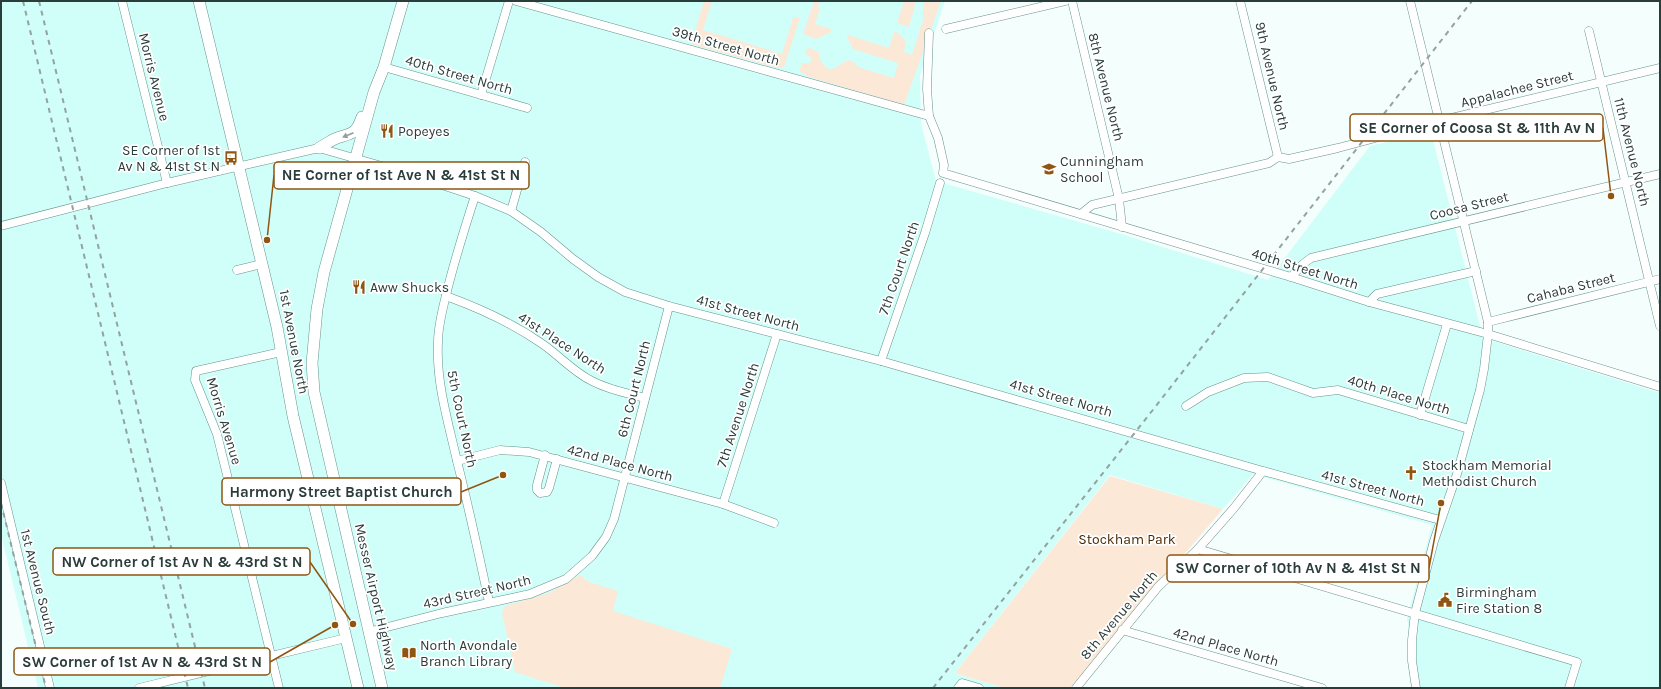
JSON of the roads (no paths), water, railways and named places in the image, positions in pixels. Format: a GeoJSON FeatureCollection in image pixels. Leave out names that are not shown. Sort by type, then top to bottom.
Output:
{"type":"FeatureCollection","features":[{"type":"Feature","properties":{"kind":"main road","name":"1st Avenue North"},"geometry":{"type":"LineString","coordinates":[[199,1],[278,327],[293,416],[358,688]]}},
{"type":"Feature","properties":{"kind":"main road","name":"Messer Airport Highway"},"geometry":{"type":"LineString","coordinates":[[382,688],[314,392],[312,363],[317,309],[324,272],[374,92],[384,67],[403,1]]}},
{"type":"Feature","properties":{"kind":"main road"},"geometry":{"type":"LineString","coordinates":[[320,148],[335,139],[351,135],[358,128],[366,101],[374,92]]}},
{"type":"Feature","properties":{"kind":"street","name":"Morris Avenue"},"geometry":{"type":"LineString","coordinates":[[122,1],[167,183]]}},
{"type":"Feature","properties":{"kind":"street"},"geometry":{"type":"LineString","coordinates":[[481,95],[509,1]]}},
{"type":"Feature","properties":{"kind":"street","name":"39th Street North"},"geometry":{"type":"LineString","coordinates":[[516,1],[929,116]]}},
{"type":"Feature","properties":{"kind":"street"},"geometry":{"type":"LineString","coordinates":[[946,29],[1065,1]]}},
{"type":"Feature","properties":{"kind":"street","name":"8th Avenue North"},"geometry":{"type":"LineString","coordinates":[[1072,1],[1119,199],[1122,226]]}},
{"type":"Feature","properties":{"kind":"street","name":"9th Avenue North"},"geometry":{"type":"LineString","coordinates":[[1240,1],[1278,157]]}},
{"type":"Feature","properties":{"kind":"street"},"geometry":{"type":"LineString","coordinates":[[1410,1],[1488,322],[1483,376],[1457,474],[1440,520],[1415,613],[1412,640],[1412,662],[1416,688]]}},
{"type":"Feature","properties":{"kind":"street","name":"11th Avenue North"},"geometry":{"type":"LineString","coordinates":[[1589,31],[1660,326]]}},
{"type":"Feature","properties":{"kind":"street"},"geometry":{"type":"LineString","coordinates":[[929,33],[927,89],[929,116]]}},
{"type":"Feature","properties":{"kind":"street","name":"40th Street North"},"geometry":{"type":"LineString","coordinates":[[384,67],[526,108]]}},
{"type":"Feature","properties":{"kind":"street","name":"Appalachee Street"},"geometry":{"type":"LineString","coordinates":[[1081,214],[1092,205],[1269,163],[1278,157],[1289,159],[1601,81],[1660,68]]}},
{"type":"Feature","properties":{"kind":"street","name":"40th Street North"},"geometry":{"type":"LineString","coordinates":[[929,116],[938,138],[944,165],[943,173],[1290,276],[1369,302],[1488,334],[1660,387]]}},
{"type":"Feature","properties":{"kind":"street","name":"41st Street North"},"geometry":{"type":"LineString","coordinates":[[1,226],[167,183],[239,168],[320,148],[475,196],[511,211],[541,232],[573,259],[598,277],[625,292],[669,306],[881,361],[1263,471],[1440,520]]}},
{"type":"Feature","properties":{"kind":"street"},"geometry":{"type":"LineString","coordinates":[[511,211],[526,162]]}},
{"type":"Feature","properties":{"kind":"street","name":"Coosa Street"},"geometry":{"type":"LineString","coordinates":[[1290,276],[1311,258],[1660,174]]}},
{"type":"Feature","properties":{"kind":"street","name":"7th Court North"},"geometry":{"type":"LineString","coordinates":[[881,361],[925,233],[940,183]]}},
{"type":"Feature","properties":{"kind":"street","name":"5th Court North"},"geometry":{"type":"LineString","coordinates":[[475,196],[440,319],[438,341],[438,376],[445,413],[489,602]]}},
{"type":"Feature","properties":{"kind":"street"},"geometry":{"type":"LineString","coordinates":[[237,270],[262,264]]}},
{"type":"Feature","properties":{"kind":"street"},"geometry":{"type":"LineString","coordinates":[[1369,302],[1377,294],[1476,271]]}},
{"type":"Feature","properties":{"kind":"street","name":"Cahaba Street"},"geometry":{"type":"LineString","coordinates":[[1488,322],[1660,279]]}},
{"type":"Feature","properties":{"kind":"street","name":"41st Place North"},"geometry":{"type":"LineString","coordinates":[[446,296],[471,305],[526,332],[544,345],[570,368],[592,381],[608,388],[645,398]]}},
{"type":"Feature","properties":{"kind":"street","name":"6th Court North"},"geometry":{"type":"LineString","coordinates":[[625,478],[669,306]]}},
{"type":"Feature","properties":{"kind":"street"},"geometry":{"type":"LineString","coordinates":[[1420,415],[1447,324]]}},
{"type":"Feature","properties":{"kind":"street","name":"7th Avenue North"},"geometry":{"type":"LineString","coordinates":[[723,504],[777,334]]}},
{"type":"Feature","properties":{"kind":"street","name":"Morris Avenue"},"geometry":{"type":"LineString","coordinates":[[279,688],[217,434],[195,380],[196,371],[281,352]]}},
{"type":"Feature","properties":{"kind":"street","name":"40th Place North"},"geometry":{"type":"LineString","coordinates":[[1186,406],[1208,392],[1244,378],[1268,377],[1312,393],[1338,390],[1469,430]]}},
{"type":"Feature","properties":{"kind":"street","name":"42nd Place North"},"geometry":{"type":"LineString","coordinates":[[457,461],[500,450],[521,451],[557,459],[723,504],[774,523]]}},
{"type":"Feature","properties":{"kind":"street"},"geometry":{"type":"LineString","coordinates":[[545,456],[537,485],[537,490],[540,493],[547,492],[557,459]]}},
{"type":"Feature","properties":{"kind":"street","name":"8th Avenue North"},"geometry":{"type":"LineString","coordinates":[[1076,688],[1158,587],[1198,549],[1234,508],[1263,471]]}},
{"type":"Feature","properties":{"kind":"street","name":"43rd Street North"},"geometry":{"type":"LineString","coordinates":[[368,632],[489,602],[530,594],[566,579],[592,556],[606,537],[614,519],[625,478]]}},
{"type":"Feature","properties":{"kind":"street","name":"1st Avenue South"},"geometry":{"type":"LineString","coordinates":[[1,483],[50,688]]}},
{"type":"Feature","properties":{"kind":"street"},"geometry":{"type":"LineString","coordinates":[[1198,549],[1577,662],[1569,688]]}},
{"type":"Feature","properties":{"kind":"street","name":"42nd Place North"},"geometry":{"type":"LineString","coordinates":[[1122,630],[1322,688]]}},
{"type":"Feature","properties":{"kind":"street"},"geometry":{"type":"LineString","coordinates":[[139,688],[346,638]]}},
{"type":"Feature","properties":{"kind":"street"},"geometry":{"type":"LineString","coordinates":[[960,686],[979,688]]}},
{"type":"Feature","properties":{"kind":"railway"},"geometry":{"type":"LineString","coordinates":[[23,1],[188,688]]}},
{"type":"Feature","properties":{"kind":"railway"},"geometry":{"type":"LineString","coordinates":[[39,1],[205,688]]}},
{"type":"Feature","properties":{"kind":"railway"},"geometry":{"type":"LineString","coordinates":[[933,688],[1152,411],[1472,1]]}},
{"type":"Feature","properties":{"kind":"railway"},"geometry":{"type":"LineString","coordinates":[[1,503],[46,688]]}},
{"type":"Feature","properties":{"kind":"place","name":"Popeyes"},"geometry":{"type":"Point","coordinates":[387,131]}},
{"type":"Feature","properties":{"kind":"place","name":"SE Corner of 1st Av N & 41st St N"},"geometry":{"type":"Point","coordinates":[231,158]}},
{"type":"Feature","properties":{"kind":"place","name":"Cunningham School"},"geometry":{"type":"Point","coordinates":[1049,169]}},
{"type":"Feature","properties":{"kind":"place","name":"SE Corner of Coosa St & 11th Av N"},"geometry":{"type":"Point","coordinates":[1611,196]}},
{"type":"Feature","properties":{"kind":"place","name":"NE Corner of 1st Ave N & 41st St N"},"geometry":{"type":"Point","coordinates":[267,240]}},
{"type":"Feature","properties":{"kind":"place","name":"Aww Shucks"},"geometry":{"type":"Point","coordinates":[359,287]}},
{"type":"Feature","properties":{"kind":"place","name":"Stockham Memorial Methodist Church"},"geometry":{"type":"Point","coordinates":[1411,473]}},
{"type":"Feature","properties":{"kind":"place","name":"Harmony Street Baptist Church"},"geometry":{"type":"Point","coordinates":[503,475]}},
{"type":"Feature","properties":{"kind":"place","name":"SW Corner of 10th Av N & 41st St N"},"geometry":{"type":"Point","coordinates":[1441,503]}},
{"type":"Feature","properties":{"kind":"place","name":"Birmingham Fire Station 8"},"geometry":{"type":"Point","coordinates":[1445,600]}},
{"type":"Feature","properties":{"kind":"place","name":"NW Corner of 1st Av N & 43rd St N"},"geometry":{"type":"Point","coordinates":[353,624]}},
{"type":"Feature","properties":{"kind":"place","name":"SW Corner of 1st Av N & 43rd St N"},"geometry":{"type":"Point","coordinates":[335,625]}},
{"type":"Feature","properties":{"kind":"place","name":"North Avondale Branch Library"},"geometry":{"type":"Point","coordinates":[409,653]}},
{"type":"Feature","properties":{"kind":"park label","name":"Stockham Park"},"geometry":{"type":"Point","coordinates":[1127,539]}}]}
